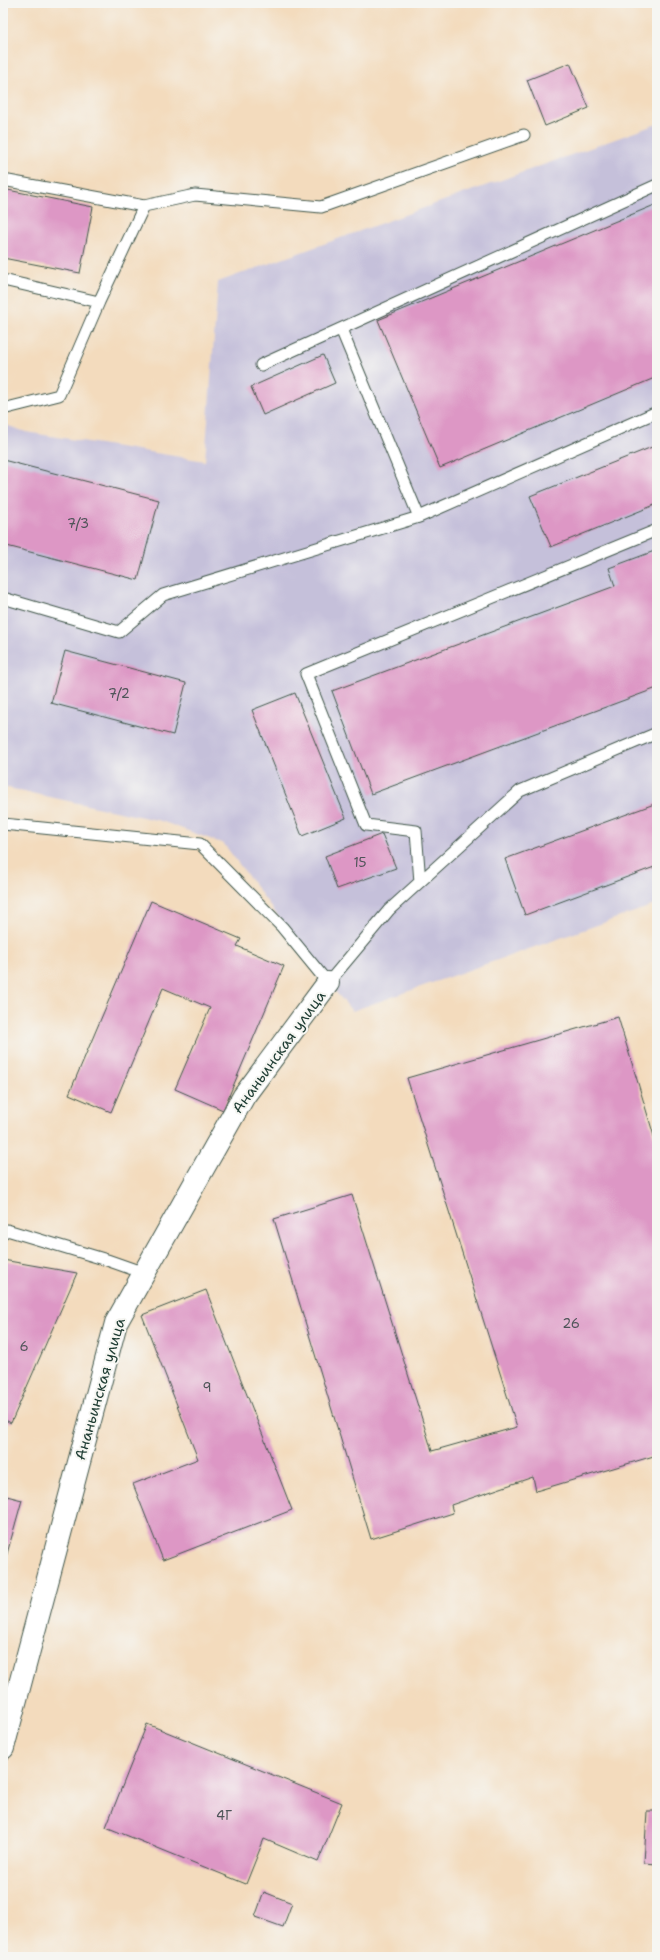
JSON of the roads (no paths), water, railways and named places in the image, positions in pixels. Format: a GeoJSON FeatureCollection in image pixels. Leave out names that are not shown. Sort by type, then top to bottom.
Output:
{"type":"FeatureCollection","features":[{"type":"Feature","properties":{"kind":"street","name":"Ананьинская улица"},"geometry":{"type":"LineString","coordinates":[[3,1748],[116,1323],[244,1096],[328,983]]}},
{"type":"Feature","properties":{"kind":"lane"},"geometry":{"type":"LineString","coordinates":[[3,180],[144,206],[195,195],[321,207],[524,136]]}},
{"type":"Feature","properties":{"kind":"lane"},"geometry":{"type":"LineString","coordinates":[[261,365],[657,185]]}},
{"type":"Feature","properties":{"kind":"lane"},"geometry":{"type":"LineString","coordinates":[[3,410],[58,395],[144,206]]}},
{"type":"Feature","properties":{"kind":"lane"},"geometry":{"type":"LineString","coordinates":[[3,280],[99,302]]}},
{"type":"Feature","properties":{"kind":"lane"},"geometry":{"type":"LineString","coordinates":[[341,329],[418,517]]}},
{"type":"Feature","properties":{"kind":"lane"},"geometry":{"type":"LineString","coordinates":[[3,598],[118,632],[163,595],[418,517],[657,412]]}},
{"type":"Feature","properties":{"kind":"lane"},"geometry":{"type":"LineString","coordinates":[[420,882],[416,831],[366,825],[306,674],[657,530]]}},
{"type":"Feature","properties":{"kind":"lane"},"geometry":{"type":"LineString","coordinates":[[3,824],[200,844],[282,927],[328,983],[389,910],[520,791],[657,733]]}},
{"type":"Feature","properties":{"kind":"lane"},"geometry":{"type":"LineString","coordinates":[[3,1233],[7,1230],[107,1260],[144,1273]]}}]}
